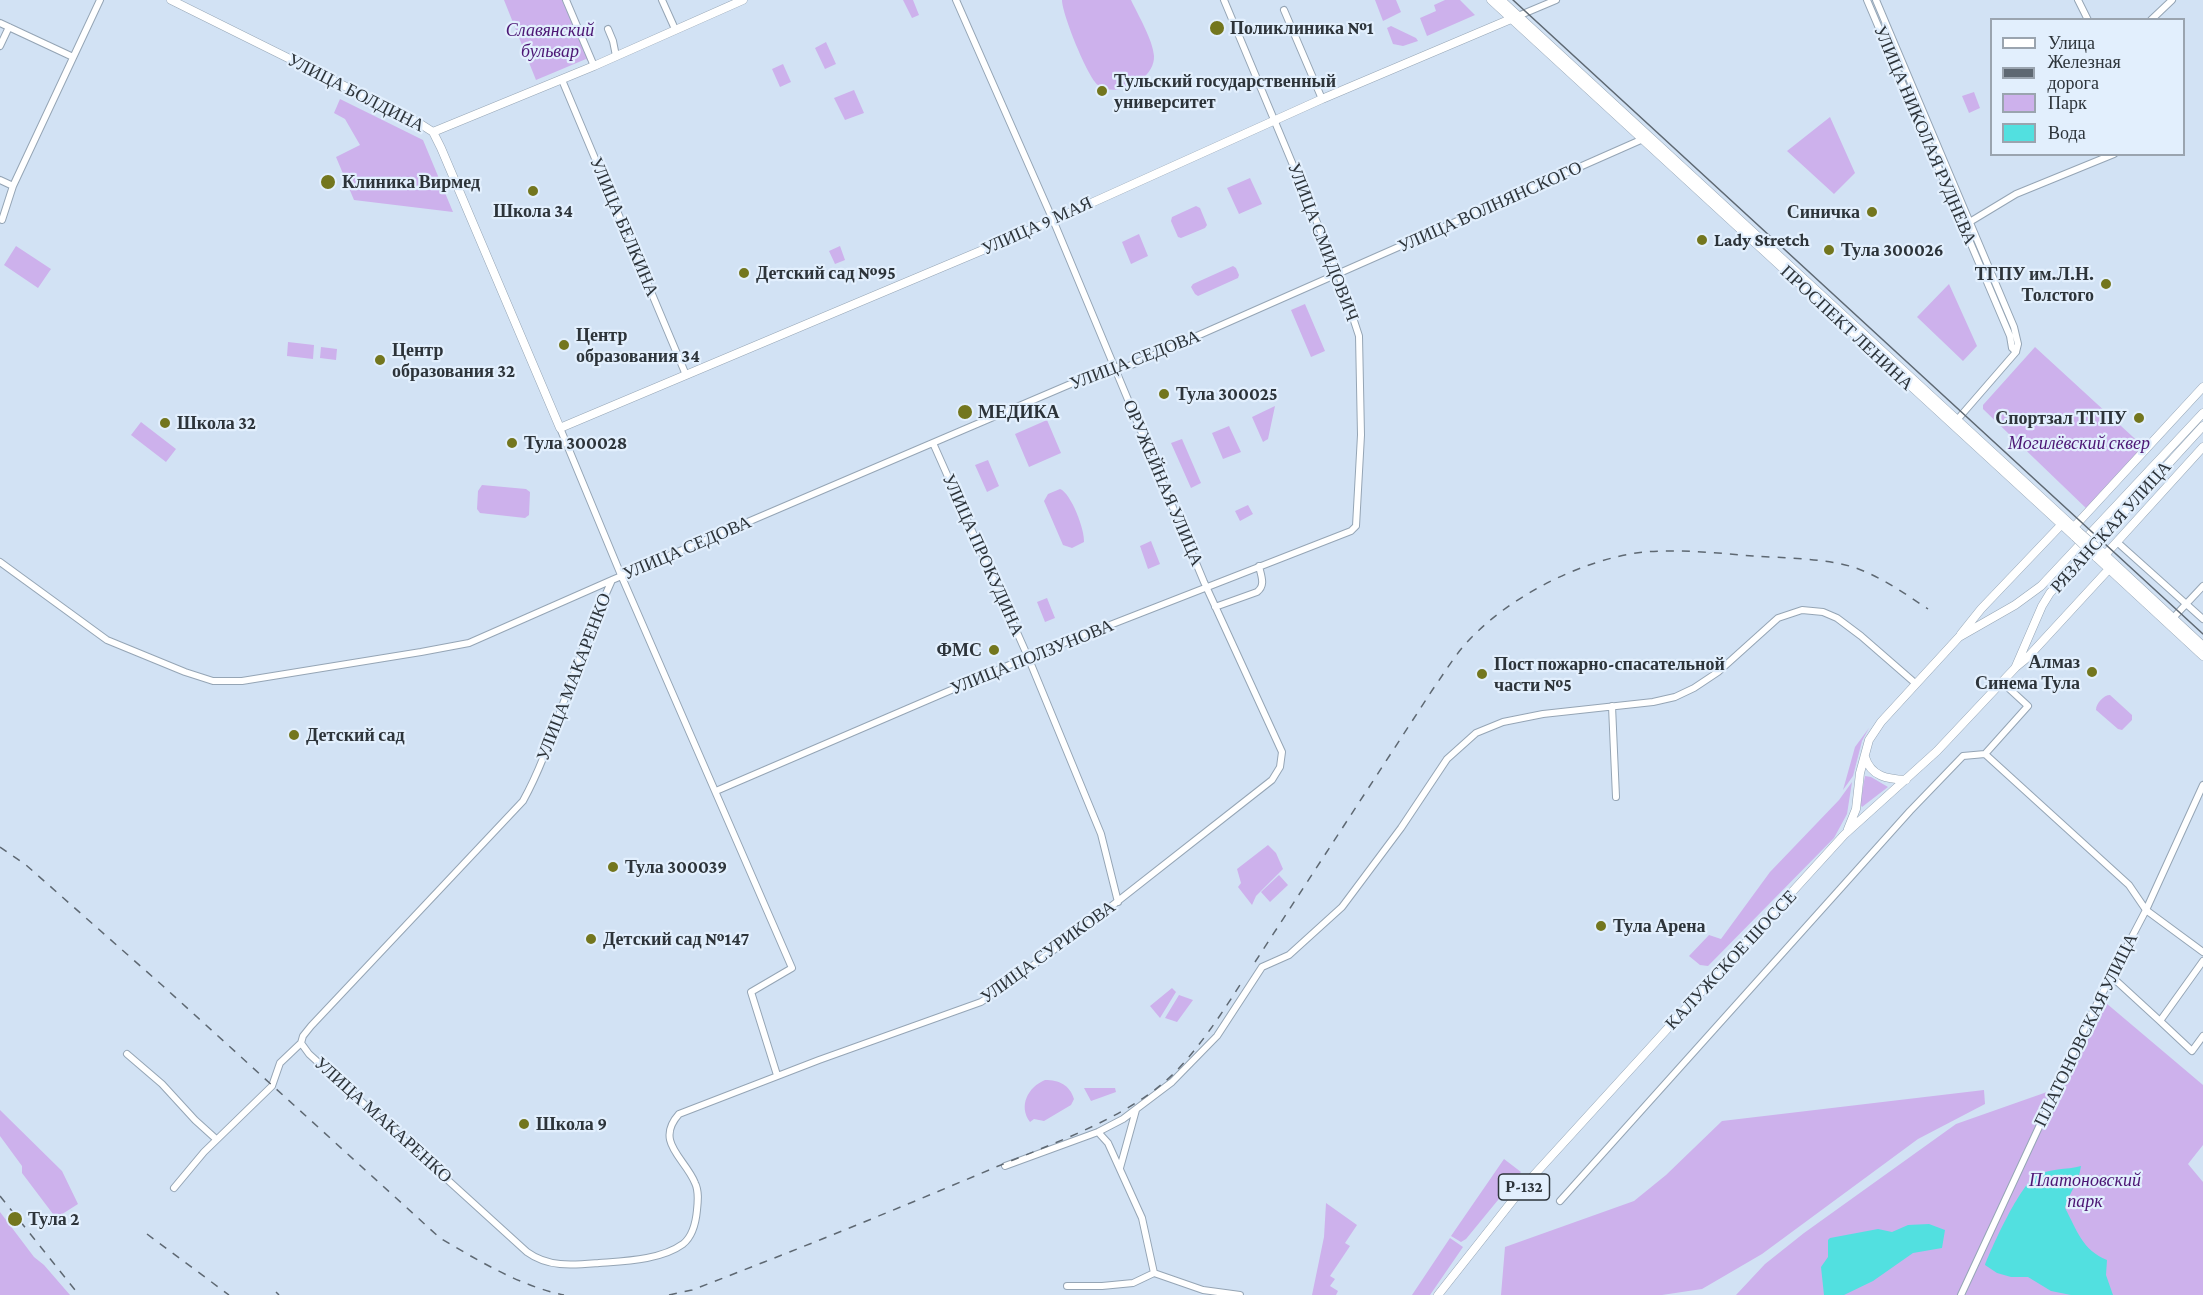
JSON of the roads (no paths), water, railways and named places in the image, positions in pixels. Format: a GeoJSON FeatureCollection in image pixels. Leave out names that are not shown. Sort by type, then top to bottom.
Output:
{"type":"FeatureCollection","features":[{"type":"Feature","properties":{"kind":"main road","name":"УЛИЦА БОЛДИНА"},"geometry":{"type":"LineString","coordinates":[[171,0],[433,132],[562,80],[743,0]]}},
{"type":"Feature","properties":{"kind":"main road","name":"ПРОСПЕКТ ЛЕНИНА"},"geometry":{"type":"LineString","coordinates":[[1491,0],[1515,17],[1954,422],[2061,525],[2076,532]]}},
{"type":"Feature","properties":{"kind":"main road","name":"ПРОСПЕКТ ЛЕНИНА"},"geometry":{"type":"LineString","coordinates":[[1502,0],[1515,17],[1643,139],[2203,646]]}},
{"type":"Feature","properties":{"kind":"main road","name":"УЛИЦА 9 МАЯ"},"geometry":{"type":"LineString","coordinates":[[560,428],[1053,219],[1322,99],[1515,17]]}},
{"type":"Feature","properties":{"kind":"main road","name":"УЛИЦА МАКАРЕНКО"},"geometry":{"type":"LineString","coordinates":[[433,132],[560,428]]}},
{"type":"Feature","properties":{"kind":"main road"},"geometry":{"type":"LineString","coordinates":[[2076,532],[2203,387]]}},
{"type":"Feature","properties":{"kind":"main road","name":"РЯЗАНСКАЯ УЛИЦА"},"geometry":{"type":"LineString","coordinates":[[2041,586],[2203,413]]}},
{"type":"Feature","properties":{"kind":"main road","name":"РЯЗАНСКАЯ УЛИЦА"},"geometry":{"type":"LineString","coordinates":[[2016,667],[2042,606],[2050,593],[2203,426]]}},
{"type":"Feature","properties":{"kind":"main road"},"geometry":{"type":"LineString","coordinates":[[2100,554],[2117,542],[2203,447]]}},
{"type":"Feature","properties":{"kind":"main road"},"geometry":{"type":"LineString","coordinates":[[1959,637],[1981,609],[2061,525]]}},
{"type":"Feature","properties":{"kind":"main road","name":"ПРОСПЕКТ ЛЕНИНА"},"geometry":{"type":"LineString","coordinates":[[2100,554],[2109,569],[2203,656]]}},
{"type":"Feature","properties":{"kind":"main road","name":"КАЛУЖСКОЕ ШОССЕ"},"geometry":{"type":"LineString","coordinates":[[1438,1295],[1524,1186],[1844,835],[1937,751],[2109,569]]}},
{"type":"Feature","properties":{"kind":"main road","name":"КАЛУЖСКОЕ ШОССЕ"},"geometry":{"type":"LineString","coordinates":[[1844,835],[1856,809],[1860,773],[1869,740],[1881,723],[1959,637],[2015,605],[2041,586]]}},
{"type":"Feature","properties":{"kind":"main road"},"geometry":{"type":"LineString","coordinates":[[1865,756],[1869,768],[1875,773],[1886,778],[1906,780]]}},
{"type":"Feature","properties":{"kind":"street"},"geometry":{"type":"LineString","coordinates":[[2,220],[13,186],[100,0]]}},
{"type":"Feature","properties":{"kind":"street"},"geometry":{"type":"LineString","coordinates":[[566,0],[594,66]]}},
{"type":"Feature","properties":{"kind":"street"},"geometry":{"type":"LineString","coordinates":[[662,0],[675,29]]}},
{"type":"Feature","properties":{"kind":"street","name":"ОРУЖЕЙНАЯ УЛИЦА"},"geometry":{"type":"LineString","coordinates":[[956,0],[1053,219],[1215,607],[1282,752],[1280,767]]}},
{"type":"Feature","properties":{"kind":"street","name":"УЛИЦА СМИДОВИЧ"},"geometry":{"type":"LineString","coordinates":[[1224,0],[1339,275],[1359,336],[1360,447],[1357,518],[1356,526],[1351,531]]}},
{"type":"Feature","properties":{"kind":"street"},"geometry":{"type":"LineString","coordinates":[[1515,17],[1556,0]]}},
{"type":"Feature","properties":{"kind":"street","name":"УЛИЦА НИКОЛАЯ РУДНЕВА"},"geometry":{"type":"LineString","coordinates":[[1868,0],[1967,224]]}},
{"type":"Feature","properties":{"kind":"street","name":"УЛИЦА НИКОЛАЯ РУДНЕВА"},"geometry":{"type":"LineString","coordinates":[[1876,0],[2013,335],[2016,352],[1954,422]]}},
{"type":"Feature","properties":{"kind":"street"},"geometry":{"type":"LineString","coordinates":[[2079,0],[2087,18]]}},
{"type":"Feature","properties":{"kind":"street"},"geometry":{"type":"LineString","coordinates":[[2153,18],[2172,0]]}},
{"type":"Feature","properties":{"kind":"street"},"geometry":{"type":"LineString","coordinates":[[1284,10],[1322,99]]}},
{"type":"Feature","properties":{"kind":"street"},"geometry":{"type":"LineString","coordinates":[[0,22],[73,57]]}},
{"type":"Feature","properties":{"kind":"street"},"geometry":{"type":"LineString","coordinates":[[0,46],[9,27]]}},
{"type":"Feature","properties":{"kind":"street"},"geometry":{"type":"LineString","coordinates":[[608,29],[616,56]]}},
{"type":"Feature","properties":{"kind":"street","name":"УЛИЦА БЕЛКИНА"},"geometry":{"type":"LineString","coordinates":[[562,80],[686,375]]}},
{"type":"Feature","properties":{"kind":"street","name":"УЛИЦА ВОЛНЯНСКОГО"},"geometry":{"type":"LineString","coordinates":[[1339,275],[1643,139]]}},
{"type":"Feature","properties":{"kind":"street"},"geometry":{"type":"LineString","coordinates":[[1967,224],[2016,195],[2109,156]]}},
{"type":"Feature","properties":{"kind":"street"},"geometry":{"type":"LineString","coordinates":[[0,180],[13,186]]}},
{"type":"Feature","properties":{"kind":"street","name":"УЛИЦА СЕДОВА"},"geometry":{"type":"LineString","coordinates":[[0,562],[107,640],[213,681],[242,681],[469,643],[621,575],[1108,368],[1129,366],[1339,275]]}},
{"type":"Feature","properties":{"kind":"street","name":"УЛИЦА МАКАРЕНКО"},"geometry":{"type":"LineString","coordinates":[[560,428],[621,575],[792,968],[751,992],[777,1076]]}},
{"type":"Feature","properties":{"kind":"street","name":"УЛИЦА ПРОКУДИНА"},"geometry":{"type":"LineString","coordinates":[[933,443],[1028,657],[1101,834],[1118,902]]}},
{"type":"Feature","properties":{"kind":"street","name":"УЛИЦА ПОЛЗУНОВА"},"geometry":{"type":"LineString","coordinates":[[716,791],[1028,657],[1351,531]]}},
{"type":"Feature","properties":{"kind":"street"},"geometry":{"type":"LineString","coordinates":[[2117,542],[2203,620]]}},
{"type":"Feature","properties":{"kind":"street"},"geometry":{"type":"LineString","coordinates":[[1215,607],[1261,589],[1263,584],[1259,566]]}},
{"type":"Feature","properties":{"kind":"street","name":"УЛИЦА МАКАРЕНКО"},"geometry":{"type":"LineString","coordinates":[[612,580],[534,781],[523,801],[311,1026],[303,1036],[301,1043],[309,1054],[527,1252],[554,1264],[569,1266],[649,1257],[683,1244],[689,1238],[696,1217],[698,1195],[695,1182],[672,1146],[670,1127],[679,1114]]}},
{"type":"Feature","properties":{"kind":"street"},"geometry":{"type":"LineString","coordinates":[[2173,618],[2203,586]]}},
{"type":"Feature","properties":{"kind":"street"},"geometry":{"type":"LineString","coordinates":[[1005,1166],[1098,1131],[1136,1110],[1172,1082],[1213,1041],[1262,967],[1289,955],[1342,907],[1401,828],[1447,759],[1476,733],[1503,722],[1543,714],[1653,702],[1675,697],[1694,688],[1734,659],[1778,618],[1802,610],[1823,612],[1838,618],[1915,683]]}},
{"type":"Feature","properties":{"kind":"street"},"geometry":{"type":"LineString","coordinates":[[1560,1201],[1910,811],[1963,756],[1985,754],[2028,706],[2002,682]]}},
{"type":"Feature","properties":{"kind":"street"},"geometry":{"type":"LineString","coordinates":[[1612,706],[1616,797]]}},
{"type":"Feature","properties":{"kind":"street"},"geometry":{"type":"LineString","coordinates":[[1985,754],[2129,885],[2146,910],[2203,952]]}},
{"type":"Feature","properties":{"kind":"street","name":"УЛИЦА СУРИКОВА"},"geometry":{"type":"LineString","coordinates":[[679,1114],[981,1002],[1004,988],[1118,902],[1272,780],[1280,767]]}},
{"type":"Feature","properties":{"kind":"street","name":"ПЛАТОНОВСКАЯ УЛИЦА"},"geometry":{"type":"LineString","coordinates":[[1961,1295],[2110,976],[2146,910],[2203,785]]}},
{"type":"Feature","properties":{"kind":"street"},"geometry":{"type":"LineString","coordinates":[[2160,1021],[2203,961]]}},
{"type":"Feature","properties":{"kind":"street"},"geometry":{"type":"LineString","coordinates":[[2110,976],[2192,1051],[2203,1036]]}},
{"type":"Feature","properties":{"kind":"street"},"geometry":{"type":"LineString","coordinates":[[174,1188],[216,1139],[272,1086],[280,1063],[301,1043]]}},
{"type":"Feature","properties":{"kind":"street"},"geometry":{"type":"LineString","coordinates":[[127,1054],[162,1084],[216,1139]]}},
{"type":"Feature","properties":{"kind":"street"},"geometry":{"type":"LineString","coordinates":[[1120,1169],[1136,1110]]}},
{"type":"Feature","properties":{"kind":"street"},"geometry":{"type":"LineString","coordinates":[[1098,1131],[1108,1143],[1142,1218],[1154,1273]]}},
{"type":"Feature","properties":{"kind":"street"},"geometry":{"type":"LineString","coordinates":[[1067,1286],[1132,1283],[1154,1273],[1203,1290],[1240,1295]]}},
{"type":"Feature","properties":{"kind":"water"},"geometry":{"type":"Polygon","coordinates":[[[2081,1166],[2065,1208],[2086,1245],[2107,1260],[2106,1275],[2113,1295],[2071,1295],[2051,1291],[2028,1277],[2011,1277],[1997,1273],[1985,1265],[2007,1217],[2030,1182],[2036,1176],[2046,1172],[2081,1166]]]}},
{"type":"Feature","properties":{"kind":"water"},"geometry":{"type":"Polygon","coordinates":[[[1929,1224],[1945,1230],[1942,1248],[1913,1253],[1873,1281],[1844,1295],[1824,1295],[1821,1267],[1828,1257],[1830,1238],[1878,1229],[1892,1232],[1908,1225],[1929,1224]]]}},
{"type":"Feature","properties":{"kind":"tram line"},"geometry":{"type":"LineString","coordinates":[[1513,0],[2203,634]]}},
{"type":"Feature","properties":{"kind":"railway"},"geometry":{"type":"LineString","coordinates":[[1255,962],[1458,653],[1499,613],[1545,584],[1595,563],[1620,556],[1644,552],[1685,551],[1816,560],[1841,564],[1882,580],[1928,609]]}},
{"type":"Feature","properties":{"kind":"railway"},"geometry":{"type":"LineString","coordinates":[[0,847],[26,865],[163,986],[440,1238],[516,1279],[564,1295]]}},
{"type":"Feature","properties":{"kind":"railway"},"geometry":{"type":"LineString","coordinates":[[669,1295],[692,1290],[844,1230],[1104,1121],[1162,1084],[1184,1063],[1243,980]]}},
{"type":"Feature","properties":{"kind":"railway"},"geometry":{"type":"LineString","coordinates":[[0,1196],[79,1295]]}},
{"type":"Feature","properties":{"kind":"railway"},"geometry":{"type":"LineString","coordinates":[[147,1234],[229,1295]]}},
{"type":"Feature","properties":{"kind":"railway"},"geometry":{"type":"LineString","coordinates":[[276,1292],[279,1295]]}},
{"type":"Feature","properties":{"kind":"place","name":"Поликлиника №1"},"geometry":{"type":"Point","coordinates":[1217,28]}},
{"type":"Feature","properties":{"kind":"place","name":"Тульский государственный университет"},"geometry":{"type":"Point","coordinates":[1102,91]}},
{"type":"Feature","properties":{"kind":"place","name":"Клиника Вирмед"},"geometry":{"type":"Point","coordinates":[328,182]}},
{"type":"Feature","properties":{"kind":"place","name":"Школа 34"},"geometry":{"type":"Point","coordinates":[533,191]}},
{"type":"Feature","properties":{"kind":"place","name":"Синичка"},"geometry":{"type":"Point","coordinates":[1872,212]}},
{"type":"Feature","properties":{"kind":"place","name":"Lady Stretch"},"geometry":{"type":"Point","coordinates":[1702,240]}},
{"type":"Feature","properties":{"kind":"place","name":"Тула 300026"},"geometry":{"type":"Point","coordinates":[1829,250]}},
{"type":"Feature","properties":{"kind":"place","name":"Детский сад №95"},"geometry":{"type":"Point","coordinates":[744,273]}},
{"type":"Feature","properties":{"kind":"place","name":"ТГПУ им.Л.Н. Толстого"},"geometry":{"type":"Point","coordinates":[2106,284]}},
{"type":"Feature","properties":{"kind":"place","name":"Центр образования 34"},"geometry":{"type":"Point","coordinates":[564,345]}},
{"type":"Feature","properties":{"kind":"place","name":"Центр образования 32"},"geometry":{"type":"Point","coordinates":[380,360]}},
{"type":"Feature","properties":{"kind":"place","name":"Тула 300025"},"geometry":{"type":"Point","coordinates":[1164,394]}},
{"type":"Feature","properties":{"kind":"place","name":"МЕДИКА"},"geometry":{"type":"Point","coordinates":[965,412]}},
{"type":"Feature","properties":{"kind":"place","name":"Спортзал ТГПУ"},"geometry":{"type":"Point","coordinates":[2139,418]}},
{"type":"Feature","properties":{"kind":"place","name":"Школа 32"},"geometry":{"type":"Point","coordinates":[165,423]}},
{"type":"Feature","properties":{"kind":"place","name":"Тула 300028"},"geometry":{"type":"Point","coordinates":[512,443]}},
{"type":"Feature","properties":{"kind":"place","name":"ФМС"},"geometry":{"type":"Point","coordinates":[994,650]}},
{"type":"Feature","properties":{"kind":"place","name":"Алмаз Синема Тула"},"geometry":{"type":"Point","coordinates":[2092,672]}},
{"type":"Feature","properties":{"kind":"place","name":"Пост пожарно-спасательной части №5"},"geometry":{"type":"Point","coordinates":[1482,674]}},
{"type":"Feature","properties":{"kind":"place","name":"Детский сад"},"geometry":{"type":"Point","coordinates":[294,735]}},
{"type":"Feature","properties":{"kind":"place","name":"Тула 300039"},"geometry":{"type":"Point","coordinates":[613,867]}},
{"type":"Feature","properties":{"kind":"place","name":"Тула Арена"},"geometry":{"type":"Point","coordinates":[1601,926]}},
{"type":"Feature","properties":{"kind":"place","name":"Детский сад №147"},"geometry":{"type":"Point","coordinates":[591,939]}},
{"type":"Feature","properties":{"kind":"place","name":"Школа 9"},"geometry":{"type":"Point","coordinates":[524,1124]}},
{"type":"Feature","properties":{"kind":"place","name":"Тула 2"},"geometry":{"type":"Point","coordinates":[15,1219]}},
{"type":"Feature","properties":{"kind":"park label","name":"Славянский бульвар"},"geometry":{"type":"Point","coordinates":[550,40]}},
{"type":"Feature","properties":{"kind":"park label","name":"Могилёвский сквер"},"geometry":{"type":"Point","coordinates":[2079,443]}},
{"type":"Feature","properties":{"kind":"park label","name":"Платоновский парк"},"geometry":{"type":"Point","coordinates":[2085,1190]}}]}
